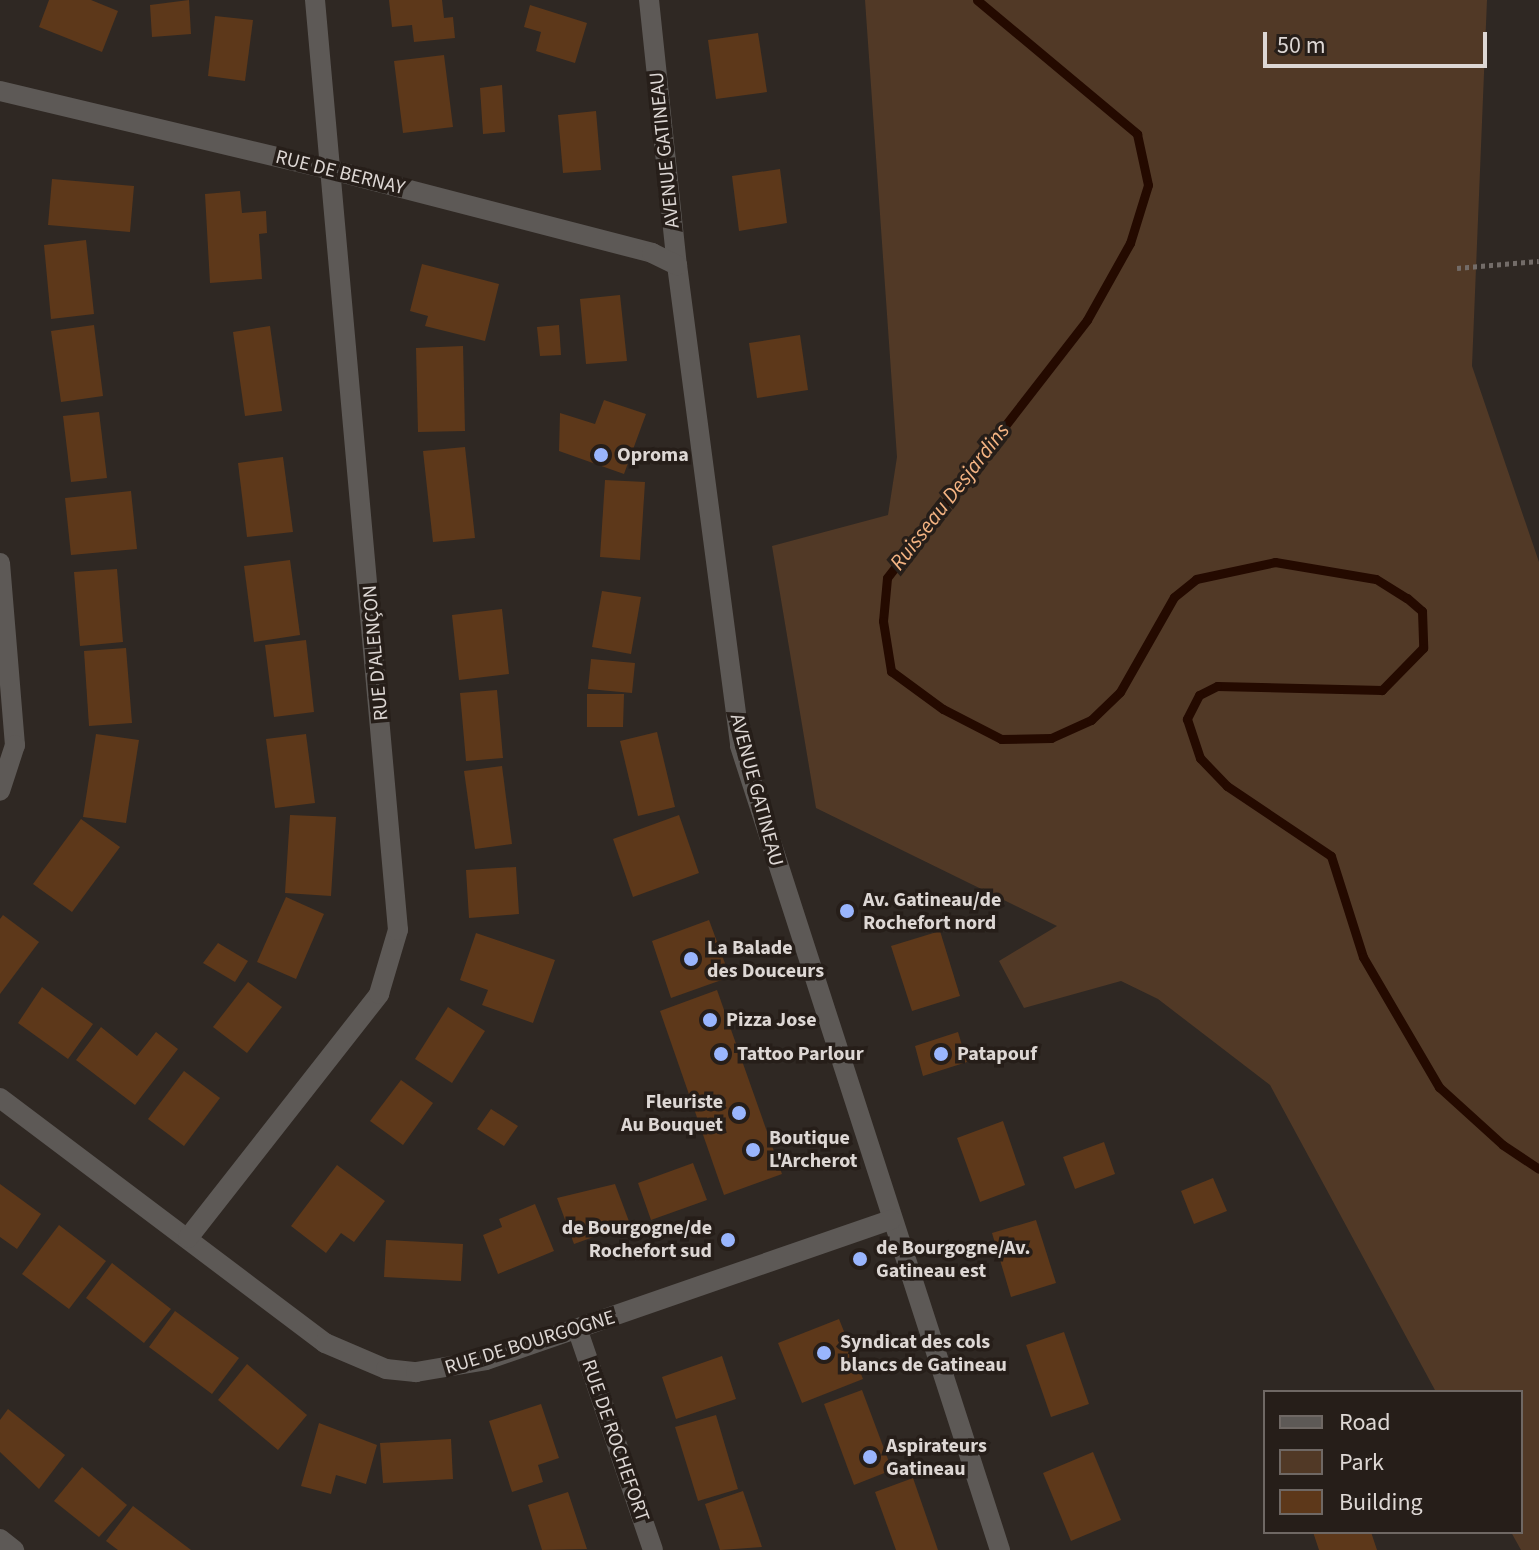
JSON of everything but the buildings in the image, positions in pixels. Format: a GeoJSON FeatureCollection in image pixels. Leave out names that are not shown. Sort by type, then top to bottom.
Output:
{"type":"FeatureCollection","features":[{"type":"Feature","properties":{"kind":"street","name":"RUE D'ALENÇON"},"geometry":{"type":"LineString","coordinates":[[188,1238],[372,1005],[391,965],[398,930],[315,0]]}},
{"type":"Feature","properties":{"kind":"street","name":"AVENUE GATINEAU"},"geometry":{"type":"LineString","coordinates":[[649,0],[677,265],[740,746],[1000,1550]]}},
{"type":"Feature","properties":{"kind":"street","name":"RUE DE BERNAY"},"geometry":{"type":"LineString","coordinates":[[0,91],[332,170],[652,253],[677,265]]}},
{"type":"Feature","properties":{"kind":"street"},"geometry":{"type":"LineString","coordinates":[[0,563],[15,711],[15,745],[0,791]]}},
{"type":"Feature","properties":{"kind":"street","name":"RUE DE BOURGOGNE"},"geometry":{"type":"LineString","coordinates":[[0,1098],[325,1343],[386,1369],[446,1370],[578,1331],[891,1220]]}},
{"type":"Feature","properties":{"kind":"street","name":"RUE DE ROCHEFORT"},"geometry":{"type":"LineString","coordinates":[[578,1331],[653,1550]]}},
{"type":"Feature","properties":{"kind":"street"},"geometry":{"type":"LineString","coordinates":[[0,1539],[14,1550]]}},
{"type":"Feature","properties":{"kind":"path"},"geometry":{"type":"LineString","coordinates":[[1457,268],[1539,261]]}},
{"type":"Feature","properties":{"kind":"green space"},"geometry":{"type":"Polygon","coordinates":[[[865,0],[1487,0],[1472,366],[1539,562],[1539,1550],[1521,1550],[1512,1534],[1523,1534],[1523,1390],[1435,1390],[1270,1085],[1158,999],[1121,981],[1024,1008],[999,961],[1057,926],[816,808],[772,546],[888,515],[897,457],[865,0]]]}},
{"type":"Feature","properties":{"kind":"waterway","name":"Ruisseau Desjardins"},"geometry":{"type":"LineString","coordinates":[[977,0],[1137,134],[1148,185],[1130,243],[1087,320],[887,578],[883,621],[891,671],[943,709],[1001,739],[1051,738],[1091,720],[1120,692],[1174,597],[1196,579],[1275,562],[1376,579],[1407,598],[1422,611],[1423,648],[1382,690],[1217,686],[1199,695],[1187,719],[1200,758],[1227,786],[1331,856],[1363,957],[1439,1087],[1503,1145],[1539,1169]]}},
{"type":"Feature","properties":{"kind":"place","name":"Oproma"},"geometry":{"type":"Point","coordinates":[601,455]}},
{"type":"Feature","properties":{"kind":"place","name":"Av. Gatineau/de Rochefort nord"},"geometry":{"type":"Point","coordinates":[847,911]}},
{"type":"Feature","properties":{"kind":"place","name":"La Balade des Douceurs"},"geometry":{"type":"Point","coordinates":[691,959]}},
{"type":"Feature","properties":{"kind":"place","name":"Pizza Jose"},"geometry":{"type":"Point","coordinates":[710,1020]}},
{"type":"Feature","properties":{"kind":"place","name":"Tattoo Parlour"},"geometry":{"type":"Point","coordinates":[721,1054]}},
{"type":"Feature","properties":{"kind":"place","name":"Patapouf"},"geometry":{"type":"Point","coordinates":[941,1054]}},
{"type":"Feature","properties":{"kind":"place","name":"Fleuriste Au Bouquet"},"geometry":{"type":"Point","coordinates":[739,1113]}},
{"type":"Feature","properties":{"kind":"place","name":"Boutique L'Archerot"},"geometry":{"type":"Point","coordinates":[753,1150]}},
{"type":"Feature","properties":{"kind":"place","name":"de Bourgogne/de Rochefort sud"},"geometry":{"type":"Point","coordinates":[728,1240]}},
{"type":"Feature","properties":{"kind":"place","name":"de Bourgogne/Av. Gatineau est"},"geometry":{"type":"Point","coordinates":[860,1259]}},
{"type":"Feature","properties":{"kind":"place","name":"Syndicat des cols blancs de Gatineau"},"geometry":{"type":"Point","coordinates":[824,1353]}},
{"type":"Feature","properties":{"kind":"place","name":"Aspirateurs Gatineau"},"geometry":{"type":"Point","coordinates":[870,1457]}}]}
